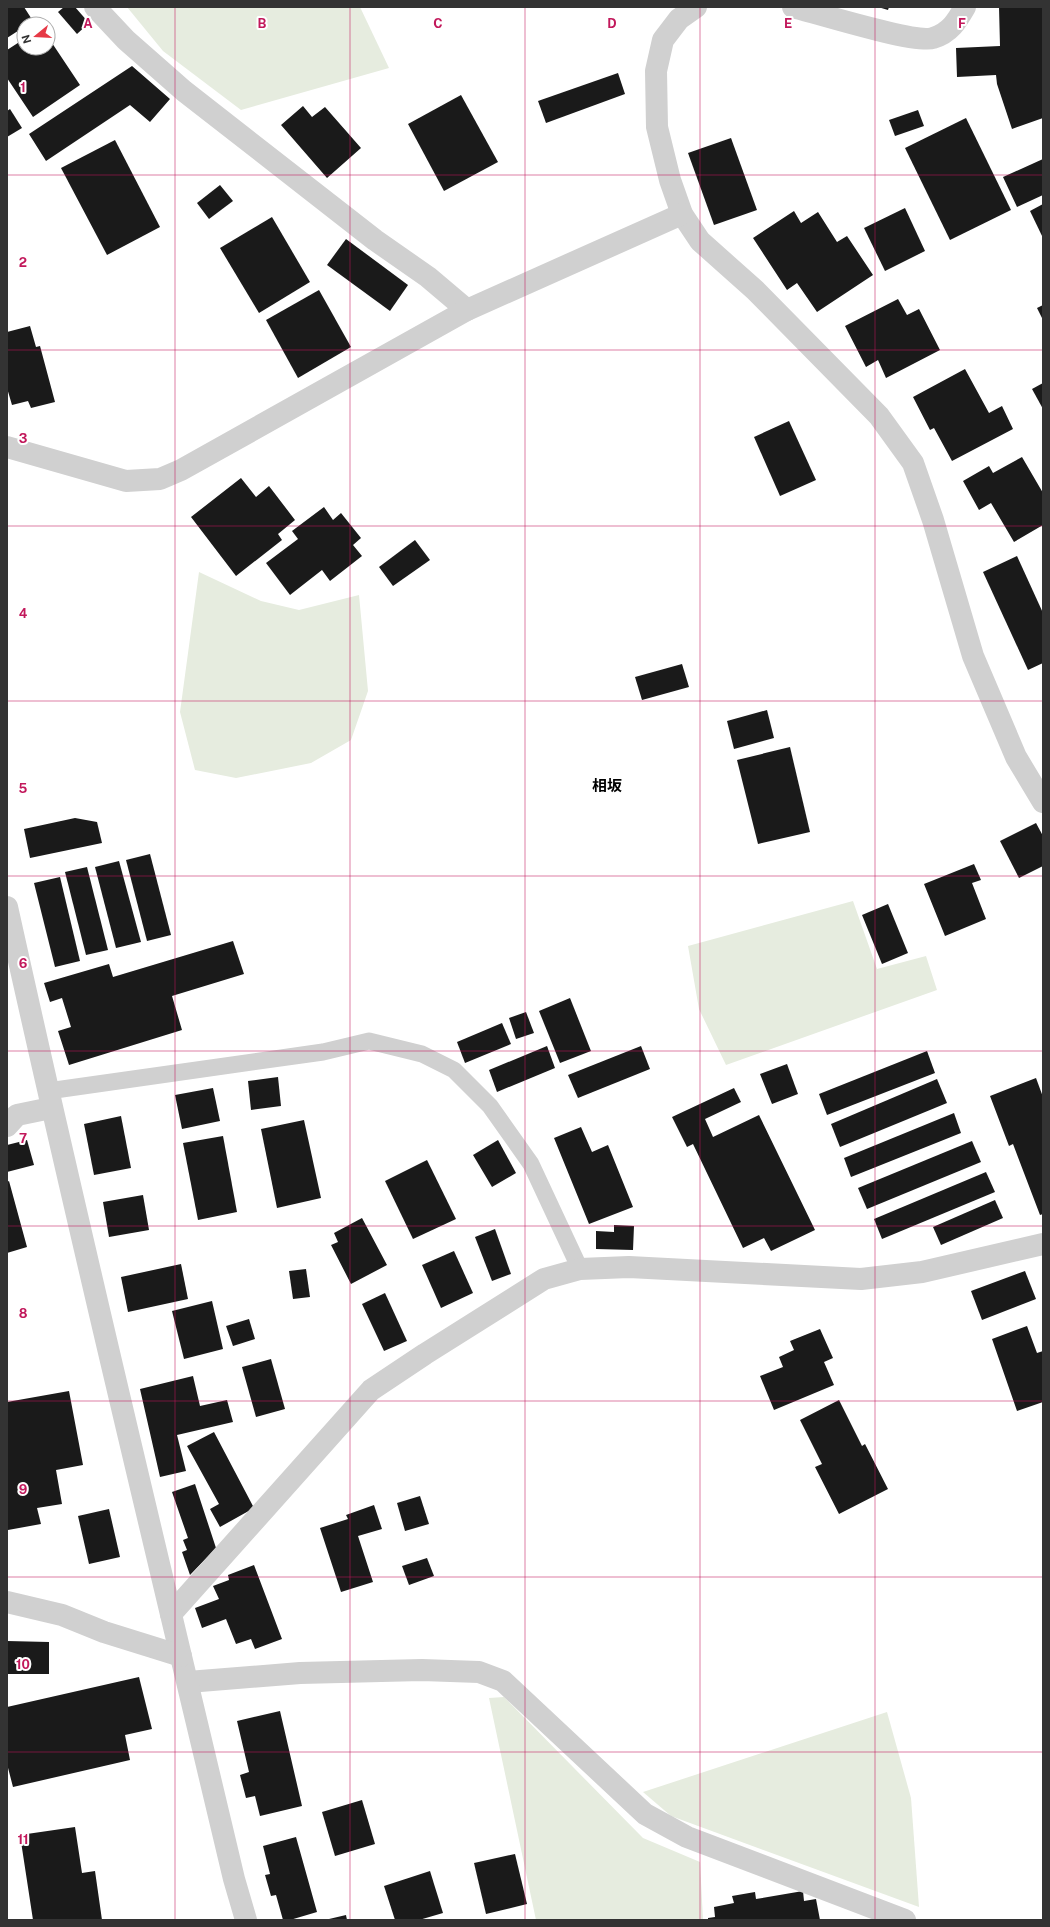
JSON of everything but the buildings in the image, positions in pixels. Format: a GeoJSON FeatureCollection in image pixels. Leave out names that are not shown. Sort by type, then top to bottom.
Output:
{"type":"FeatureCollection","features":[{"type":"Feature","properties":{"kind":"street"},"geometry":{"type":"LineString","coordinates":[[95,7],[126,40],[184,91],[375,240],[428,277],[467,310]]}},
{"type":"Feature","properties":{"kind":"street"},"geometry":{"type":"LineString","coordinates":[[696,7],[679,19],[662,40],[656,71],[657,127],[670,180],[682,214],[700,241],[755,290],[879,416],[913,463],[933,520],[973,656],[1016,757],[1043,802]]}},
{"type":"Feature","properties":{"kind":"street"},"geometry":{"type":"LineString","coordinates":[[793,7],[898,35],[932,39],[951,29],[965,7]]}},
{"type":"Feature","properties":{"kind":"street"},"geometry":{"type":"LineString","coordinates":[[7,447],[126,482],[160,479],[188,466],[467,310],[682,214]]}},
{"type":"Feature","properties":{"kind":"street"},"geometry":{"type":"LineString","coordinates":[[7,907],[49,1100],[232,1871],[246,1920]]}},
{"type":"Feature","properties":{"kind":"street"},"geometry":{"type":"LineString","coordinates":[[7,1126],[17,1116],[49,1100]]}},
{"type":"Feature","properties":{"kind":"street"},"geometry":{"type":"LineString","coordinates":[[171,1614],[371,1390],[425,1354],[544,1280],[580,1270],[629,1268],[861,1279],[922,1272],[1043,1244]]}},
{"type":"Feature","properties":{"kind":"street"},"geometry":{"type":"LineString","coordinates":[[7,1602],[62,1615],[104,1632],[181,1656]]}},
{"type":"Feature","properties":{"kind":"street"},"geometry":{"type":"LineString","coordinates":[[188,1682],[300,1673],[422,1670],[479,1672],[503,1681],[645,1814],[687,1837],[905,1920]]}},
{"type":"Feature","properties":{"kind":"lane"},"geometry":{"type":"LineString","coordinates":[[49,1100],[323,1052],[369,1041],[422,1054],[454,1070],[490,1106],[531,1164],[580,1270]]}},
{"type":"Feature","properties":{"kind":"shaded area"},"geometry":{"type":"Polygon","coordinates":[[[127,7],[360,7],[389,68],[241,110],[163,51],[127,7]]]}},
{"type":"Feature","properties":{"kind":"shaded area"},"geometry":{"type":"Polygon","coordinates":[[[199,572],[261,601],[299,610],[359,595],[368,691],[351,740],[311,763],[236,778],[195,770],[180,712],[199,572]]]}},
{"type":"Feature","properties":{"kind":"shaded area"},"geometry":{"type":"Polygon","coordinates":[[[853,901],[877,969],[926,956],[937,990],[726,1065],[699,1009],[688,946],[853,901]]]}},
{"type":"Feature","properties":{"kind":"shaded area"},"geometry":{"type":"Polygon","coordinates":[[[504,1697],[643,1838],[700,1862],[703,1920],[536,1920],[489,1698],[504,1697]]]}},
{"type":"Feature","properties":{"kind":"shaded area"},"geometry":{"type":"Polygon","coordinates":[[[887,1712],[911,1798],[919,1907],[671,1816],[643,1792],[887,1712]]]}},
{"type":"Feature","properties":{"kind":"district","name":"相坂"},"geometry":{"type":"Point","coordinates":[607,786]}}]}
